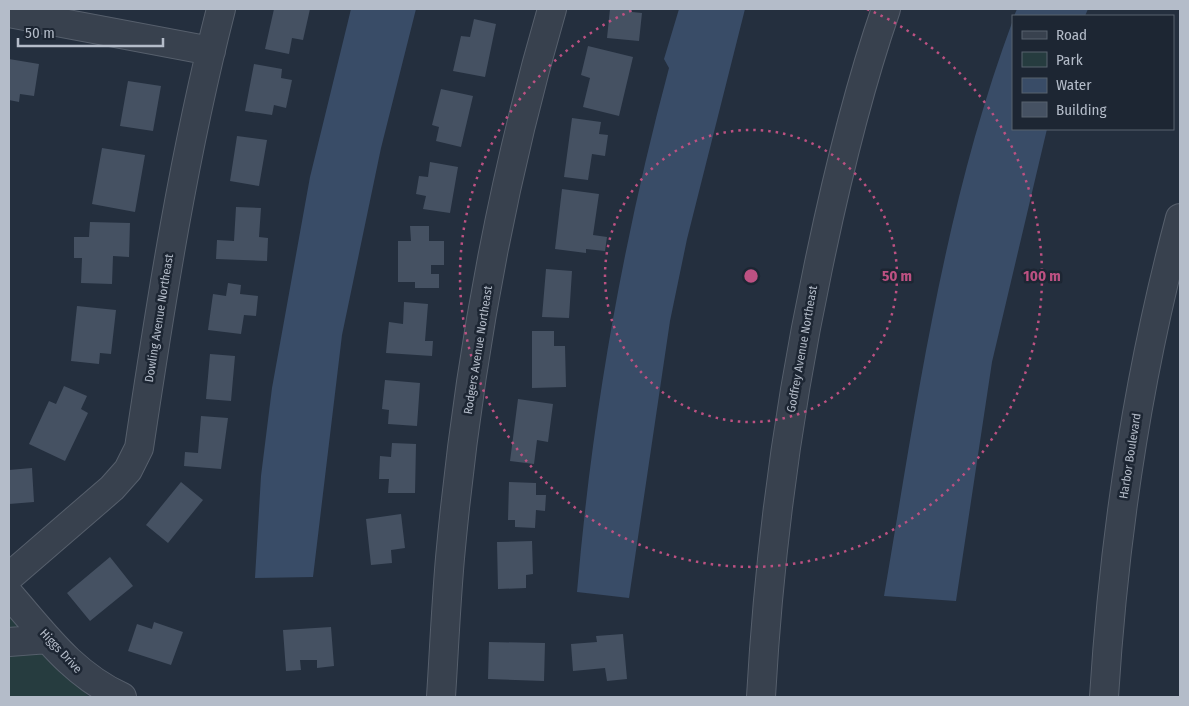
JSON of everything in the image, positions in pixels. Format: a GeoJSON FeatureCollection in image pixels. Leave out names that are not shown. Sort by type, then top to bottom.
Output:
{"type":"FeatureCollection","features":[{"type":"Feature","properties":{"kind":"street","name":"Dowling Avenue Northeast"},"geometry":{"type":"LineString","coordinates":[[9,577],[112,488],[128,470],[139,448],[168,257],[210,51],[221,9]]}},
{"type":"Feature","properties":{"kind":"street","name":"Rodgers Avenue Northeast"},"geometry":{"type":"LineString","coordinates":[[442,697],[450,558],[477,348],[518,139],[552,9]]}},
{"type":"Feature","properties":{"kind":"street","name":"Godfrey Avenue Northeast"},"geometry":{"type":"LineString","coordinates":[[761,697],[773,540],[800,352],[829,212],[853,120],[886,9]]}},
{"type":"Feature","properties":{"kind":"street"},"geometry":{"type":"LineString","coordinates":[[9,13],[210,51]]}},
{"type":"Feature","properties":{"kind":"street","name":"Harbor Boulevard"},"geometry":{"type":"LineString","coordinates":[[1104,697],[1115,560],[1129,459],[1152,336],[1180,218]]}},
{"type":"Feature","properties":{"kind":"street","name":"Higgs Drive"},"geometry":{"type":"LineString","coordinates":[[9,594],[48,639],[83,675],[122,697]]}},
{"type":"Feature","properties":{"kind":"street"},"geometry":{"type":"LineString","coordinates":[[9,642],[48,639]]}},
{"type":"Feature","properties":{"kind":"green space"},"geometry":{"type":"Polygon","coordinates":[[[9,607],[89,697],[9,697],[9,607]]]}},
{"type":"Feature","properties":{"kind":"water"},"geometry":{"type":"Polygon","coordinates":[[[351,9],[416,9],[381,148],[342,335],[313,577],[255,578],[261,476],[272,388],[310,177],[351,9]]]}},
{"type":"Feature","properties":{"kind":"water"},"geometry":{"type":"Polygon","coordinates":[[[679,9],[745,9],[687,239],[670,321],[629,598],[577,592],[591,460],[611,328],[637,198],[669,68],[664,59],[679,9]]]}},
{"type":"Feature","properties":{"kind":"water"},"geometry":{"type":"Polygon","coordinates":[[[1017,9],[1088,9],[1085,15],[1014,15],[1017,9]]]}},
{"type":"Feature","properties":{"kind":"water"},"geometry":{"type":"Polygon","coordinates":[[[1012,23],[1012,130],[1047,130],[992,362],[956,601],[884,596],[935,305],[968,161],[989,90],[1012,23]]]}},
{"type":"Feature","properties":{"kind":"building"},"geometry":{"type":"Polygon","coordinates":[[[274,9],[310,9],[303,40],[292,38],[289,54],[265,49],[274,9]]]}},
{"type":"Feature","properties":{"kind":"building"},"geometry":{"type":"Polygon","coordinates":[[[610,9],[632,9],[632,12],[642,13],[639,41],[607,38],[610,9]]]}},
{"type":"Feature","properties":{"kind":"building"},"geometry":{"type":"Polygon","coordinates":[[[474,19],[496,24],[485,77],[453,71],[461,36],[470,37],[474,19]]]}},
{"type":"Feature","properties":{"kind":"building"},"geometry":{"type":"Polygon","coordinates":[[[588,46],[633,57],[619,116],[583,107],[590,78],[581,75],[588,46]]]}},
{"type":"Feature","properties":{"kind":"building"},"geometry":{"type":"Polygon","coordinates":[[[9,59],[39,64],[34,96],[20,94],[19,102],[9,100],[9,59]]]}},
{"type":"Feature","properties":{"kind":"building"},"geometry":{"type":"Polygon","coordinates":[[[254,64],[282,69],[281,78],[292,80],[286,108],[274,105],[272,115],[245,111],[254,64]]]}},
{"type":"Feature","properties":{"kind":"building"},"geometry":{"type":"Polygon","coordinates":[[[128,81],[161,86],[153,131],[120,126],[128,81]]]}},
{"type":"Feature","properties":{"kind":"building"},"geometry":{"type":"Polygon","coordinates":[[[441,89],[473,96],[461,147],[436,141],[439,127],[432,125],[441,89]]]}},
{"type":"Feature","properties":{"kind":"building"},"geometry":{"type":"Polygon","coordinates":[[[572,118],[601,122],[599,134],[608,135],[605,156],[592,154],[588,180],[564,177],[572,118]]]}},
{"type":"Feature","properties":{"kind":"building"},"geometry":{"type":"Polygon","coordinates":[[[237,136],[267,140],[259,186],[230,181],[237,136]]]}},
{"type":"Feature","properties":{"kind":"building"},"geometry":{"type":"Polygon","coordinates":[[[102,148],[145,155],[135,212],[92,204],[102,148]]]}},
{"type":"Feature","properties":{"kind":"building"},"geometry":{"type":"Polygon","coordinates":[[[430,162],[458,167],[450,213],[423,209],[426,196],[416,194],[419,176],[428,177],[430,162]]]}},
{"type":"Feature","properties":{"kind":"building"},"geometry":{"type":"Polygon","coordinates":[[[562,189],[599,194],[593,235],[607,237],[605,251],[586,249],[586,253],[555,249],[562,189]]]}},
{"type":"Feature","properties":{"kind":"building"},"geometry":{"type":"Polygon","coordinates":[[[236,207],[261,208],[259,237],[268,238],[267,261],[216,259],[217,240],[234,241],[236,207]]]}},
{"type":"Feature","properties":{"kind":"building"},"geometry":{"type":"Polygon","coordinates":[[[90,222],[130,223],[129,257],[113,256],[112,284],[81,283],[82,258],[74,258],[74,237],[89,237],[90,222]]]}},
{"type":"Feature","properties":{"kind":"building"},"geometry":{"type":"Polygon","coordinates":[[[410,226],[429,226],[429,241],[444,241],[444,265],[431,265],[431,274],[439,274],[439,288],[415,288],[415,282],[398,282],[398,241],[411,241],[410,226]]]}},
{"type":"Feature","properties":{"kind":"building"},"geometry":{"type":"Polygon","coordinates":[[[546,269],[572,271],[569,318],[542,317],[546,269]]]}},
{"type":"Feature","properties":{"kind":"building"},"geometry":{"type":"Polygon","coordinates":[[[228,283],[241,285],[240,294],[258,296],[256,316],[244,315],[241,334],[208,330],[213,294],[226,296],[228,283]]]}},
{"type":"Feature","properties":{"kind":"building"},"geometry":{"type":"Polygon","coordinates":[[[404,302],[428,304],[425,341],[433,341],[432,356],[386,353],[389,322],[403,324],[404,302]]]}},
{"type":"Feature","properties":{"kind":"building"},"geometry":{"type":"Polygon","coordinates":[[[77,306],[116,310],[111,354],[100,353],[99,364],[71,361],[77,306]]]}},
{"type":"Feature","properties":{"kind":"building"},"geometry":{"type":"Polygon","coordinates":[[[532,331],[554,331],[554,346],[565,346],[566,387],[532,388],[532,331]]]}},
{"type":"Feature","properties":{"kind":"building"},"geometry":{"type":"Polygon","coordinates":[[[210,354],[235,356],[231,401],[206,399],[210,354]]]}},
{"type":"Feature","properties":{"kind":"building"},"geometry":{"type":"Polygon","coordinates":[[[385,380],[420,383],[417,426],[388,424],[389,410],[382,409],[385,380]]]}},
{"type":"Feature","properties":{"kind":"building"},"geometry":{"type":"Polygon","coordinates":[[[64,386],[87,396],[81,409],[88,413],[65,461],[29,444],[49,401],[56,404],[64,386]]]}},
{"type":"Feature","properties":{"kind":"building"},"geometry":{"type":"Polygon","coordinates":[[[518,399],[553,404],[548,442],[537,440],[534,464],[510,461],[518,399]]]}},
{"type":"Feature","properties":{"kind":"building"},"geometry":{"type":"Polygon","coordinates":[[[201,416],[228,418],[221,469],[184,466],[185,452],[198,453],[201,416]]]}},
{"type":"Feature","properties":{"kind":"building"},"geometry":{"type":"Polygon","coordinates":[[[392,443],[416,444],[415,493],[388,493],[389,479],[379,479],[380,456],[391,457],[392,443]]]}},
{"type":"Feature","properties":{"kind":"building"},"geometry":{"type":"Polygon","coordinates":[[[32,468],[34,502],[9,504],[9,470],[32,468]]]}},
{"type":"Feature","properties":{"kind":"building"},"geometry":{"type":"Polygon","coordinates":[[[181,482],[203,500],[168,543],[146,525],[181,482]]]}},
{"type":"Feature","properties":{"kind":"building"},"geometry":{"type":"Polygon","coordinates":[[[509,482],[536,483],[536,495],[546,495],[545,511],[536,510],[535,528],[515,527],[515,520],[508,520],[509,482]]]}},
{"type":"Feature","properties":{"kind":"building"},"geometry":{"type":"Polygon","coordinates":[[[401,514],[405,548],[391,550],[392,563],[371,565],[366,519],[401,514]]]}},
{"type":"Feature","properties":{"kind":"building"},"geometry":{"type":"Polygon","coordinates":[[[532,541],[533,574],[526,575],[526,588],[498,589],[497,542],[532,541]]]}},
{"type":"Feature","properties":{"kind":"building"},"geometry":{"type":"Polygon","coordinates":[[[110,557],[133,586],[90,621],[67,593],[110,557]]]}},
{"type":"Feature","properties":{"kind":"building"},"geometry":{"type":"Polygon","coordinates":[[[154,622],[183,632],[171,665],[128,651],[137,624],[152,629],[154,622]]]}},
{"type":"Feature","properties":{"kind":"building"},"geometry":{"type":"Polygon","coordinates":[[[331,627],[334,666],[317,668],[317,660],[300,660],[301,670],[286,671],[283,630],[331,627]]]}},
{"type":"Feature","properties":{"kind":"building"},"geometry":{"type":"Polygon","coordinates":[[[623,634],[627,679],[607,681],[605,668],[573,671],[571,644],[597,642],[596,636],[623,634]]]}},
{"type":"Feature","properties":{"kind":"building"},"geometry":{"type":"Polygon","coordinates":[[[489,642],[545,643],[544,681],[488,679],[489,642]]]}}]}
